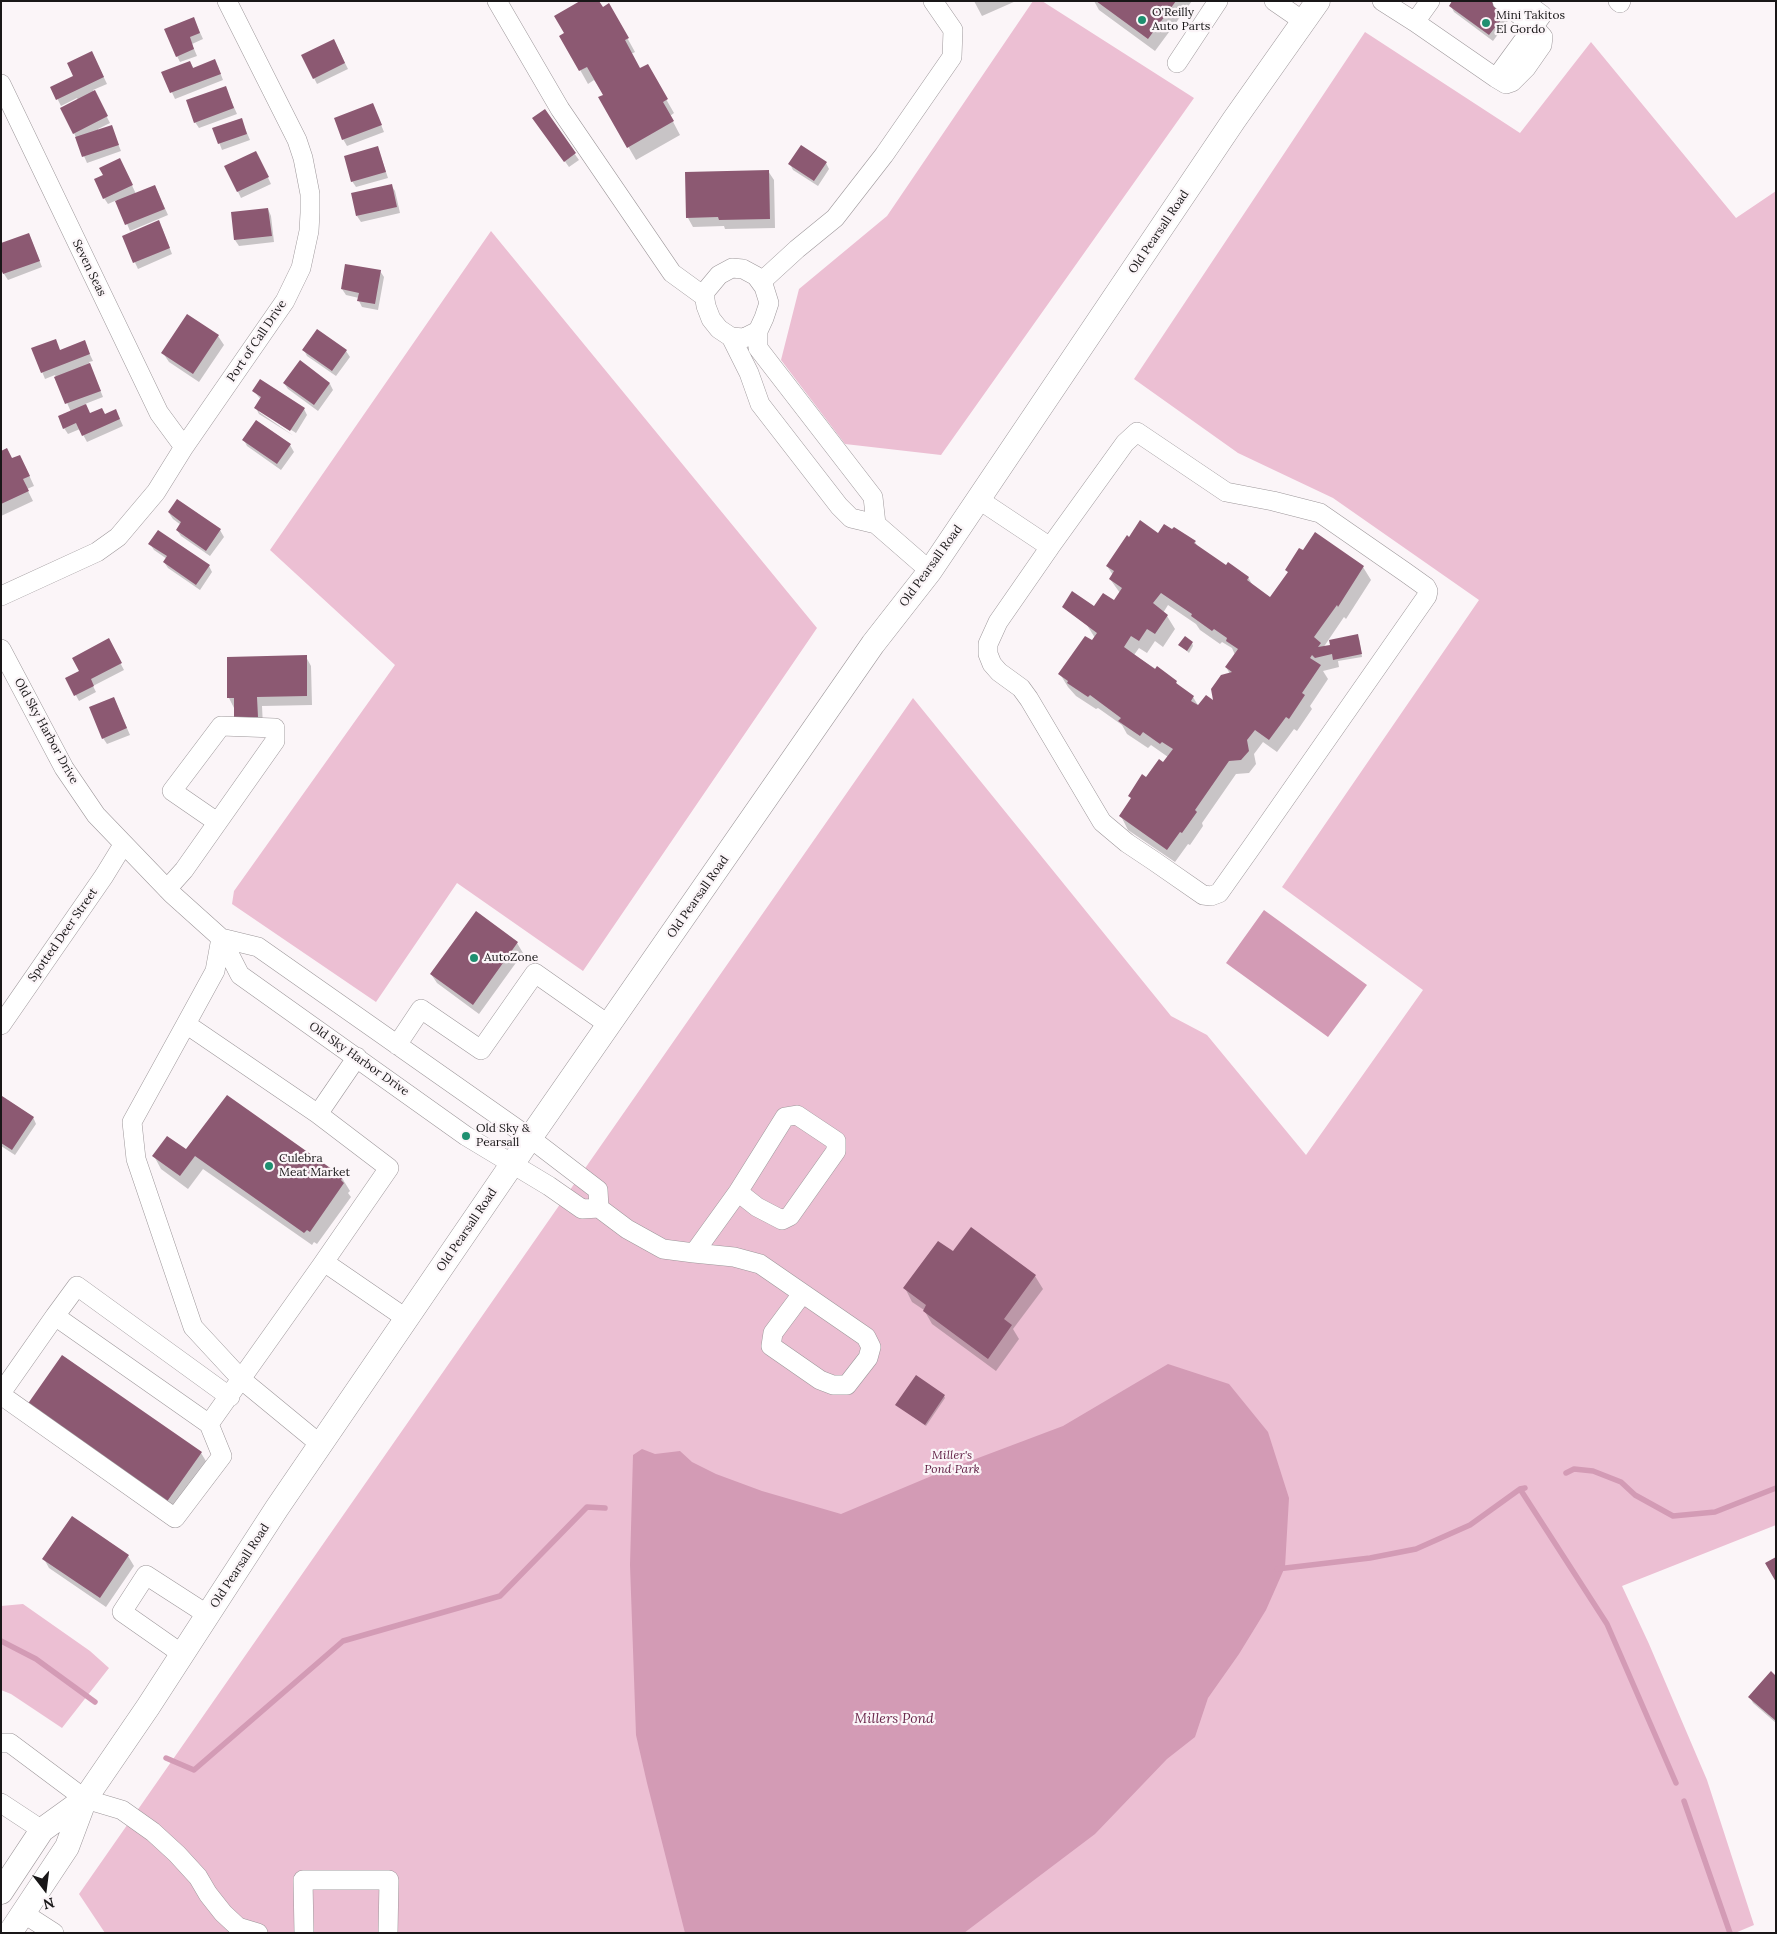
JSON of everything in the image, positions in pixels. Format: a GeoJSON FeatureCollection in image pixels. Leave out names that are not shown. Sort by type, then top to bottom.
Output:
{"type":"FeatureCollection","features":[{"type":"Feature","properties":{"kind":"main road","name":"Old Pearsall Road"},"geometry":{"type":"LineString","coordinates":[[10,1933],[67,1847],[85,1799],[321,1445],[530,1138],[873,644],[930,571],[1212,153],[1318,1]]}},
{"type":"Feature","properties":{"kind":"main road","name":"Old Pearsall Road"},"geometry":{"type":"LineString","coordinates":[[1,1892],[42,1830],[85,1799]]}},
{"type":"Feature","properties":{"kind":"street","name":"Port of Call Drive"},"geometry":{"type":"LineString","coordinates":[[1,596],[97,552],[118,537],[156,492],[184,447],[285,301],[300,268],[309,232],[310,194],[300,149],[227,1]]}},
{"type":"Feature","properties":{"kind":"street"},"geometry":{"type":"LineString","coordinates":[[497,1],[560,109],[672,273],[705,297]]}},
{"type":"Feature","properties":{"kind":"street"},"geometry":{"type":"LineString","coordinates":[[761,282],[796,249],[835,218],[884,155],[952,57],[953,30],[933,1]]}},
{"type":"Feature","properties":{"kind":"street"},"geometry":{"type":"LineString","coordinates":[[1177,63],[1218,1]]}},
{"type":"Feature","properties":{"kind":"street"},"geometry":{"type":"LineString","coordinates":[[1274,1],[1303,21]]}},
{"type":"Feature","properties":{"kind":"street"},"geometry":{"type":"LineString","coordinates":[[1382,1],[1496,78],[1542,15],[1523,1]]}},
{"type":"Feature","properties":{"kind":"street"},"geometry":{"type":"LineString","coordinates":[[1415,22],[1430,1]]}},
{"type":"Feature","properties":{"kind":"street"},"geometry":{"type":"LineString","coordinates":[[1502,1],[1534,27]]}},
{"type":"Feature","properties":{"kind":"street","name":"Seven Seas"},"geometry":{"type":"LineString","coordinates":[[1,84],[159,412],[184,447]]}},
{"type":"Feature","properties":{"kind":"street"},"geometry":{"type":"LineString","coordinates":[[758,331],[744,338],[731,337],[719,329],[711,319],[704,292],[719,275],[732,268],[743,269],[756,276],[761,282],[769,303],[758,331],[758,348],[874,497],[876,524]]}},
{"type":"Feature","properties":{"kind":"street"},"geometry":{"type":"LineString","coordinates":[[731,337],[749,373],[760,404],[818,481],[851,518],[876,524],[930,571]]}},
{"type":"Feature","properties":{"kind":"street"},"geometry":{"type":"LineString","coordinates":[[1137,432],[1226,492],[1320,513],[1406,572],[1426,587],[1428,591],[1427,596],[1219,893],[1212,896],[1203,894],[1154,861],[1102,822],[1029,698],[1021,688],[999,672],[992,664],[988,654],[988,644],[998,622],[1050,547],[1125,443],[1137,432]]}},
{"type":"Feature","properties":{"kind":"street"},"geometry":{"type":"LineString","coordinates":[[978,499],[1050,547]]}},
{"type":"Feature","properties":{"kind":"street","name":"Old Sky Harbor Drive"},"geometry":{"type":"LineString","coordinates":[[1,648],[64,768],[96,815],[167,889],[221,938],[240,975],[466,1136],[513,1163],[582,1209],[599,1208],[598,1190],[530,1138],[258,947],[221,938]]}},
{"type":"Feature","properties":{"kind":"street"},"geometry":{"type":"LineString","coordinates":[[167,889],[184,870],[218,822],[275,741],[275,728],[221,726],[172,791],[218,822]]}},
{"type":"Feature","properties":{"kind":"street","name":"Spotted Deer Street"},"geometry":{"type":"LineString","coordinates":[[1,1025],[104,876],[123,845]]}},
{"type":"Feature","properties":{"kind":"street"},"geometry":{"type":"LineString","coordinates":[[221,938],[215,971],[132,1122],[136,1159],[193,1327],[242,1380],[321,1445]]}},
{"type":"Feature","properties":{"kind":"street"},"geometry":{"type":"LineString","coordinates":[[397,1045],[421,1010],[481,1050],[535,973],[609,1025]]}},
{"type":"Feature","properties":{"kind":"street"},"geometry":{"type":"LineString","coordinates":[[186,1024],[318,1114],[389,1168],[242,1380],[209,1424]]}},
{"type":"Feature","properties":{"kind":"street"},"geometry":{"type":"LineString","coordinates":[[318,1114],[357,1058]]}},
{"type":"Feature","properties":{"kind":"street"},"geometry":{"type":"LineString","coordinates":[[694,1253],[738,1192],[785,1117],[798,1115],[836,1141],[836,1151],[790,1216],[782,1220],[756,1207],[738,1192]]}},
{"type":"Feature","properties":{"kind":"street"},"geometry":{"type":"LineString","coordinates":[[599,1208],[627,1229],[663,1248],[734,1257],[760,1264],[866,1337],[871,1347],[868,1358],[847,1385],[832,1386],[820,1380],[771,1346],[773,1333],[802,1294]]}},
{"type":"Feature","properties":{"kind":"street"},"geometry":{"type":"LineString","coordinates":[[324,1262],[407,1319]]}},
{"type":"Feature","properties":{"kind":"street"},"geometry":{"type":"LineString","coordinates":[[55,1316],[209,1424],[222,1456],[175,1518],[1,1394],[55,1316],[76,1286],[230,1397]]}},
{"type":"Feature","properties":{"kind":"street"},"geometry":{"type":"LineString","coordinates":[[182,1654],[122,1612],[146,1575],[208,1615]]}},
{"type":"Feature","properties":{"kind":"street"},"geometry":{"type":"LineString","coordinates":[[1,1743],[10,1743],[85,1799],[122,1810],[153,1832],[198,1877],[223,1913],[238,1927],[258,1933]]}},
{"type":"Feature","properties":{"kind":"street"},"geometry":{"type":"LineString","coordinates":[[1,1803],[42,1830]]}},
{"type":"Feature","properties":{"kind":"street"},"geometry":{"type":"LineString","coordinates":[[304,1933],[303,1880],[389,1880],[388,1933]]}},
{"type":"Feature","properties":{"kind":"street"},"geometry":{"type":"LineString","coordinates":[[23,1913],[54,1933]]}},
{"type":"Feature","properties":{"kind":"green space"},"geometry":{"type":"Polygon","coordinates":[[[1033,1],[1042,1],[1194,98],[941,455],[845,444],[781,360],[799,289],[887,216],[1033,1]]]}},
{"type":"Feature","properties":{"kind":"green space","name":"Miller's Pond Park"},"geometry":{"type":"Polygon","coordinates":[[[1365,32],[1520,133],[1591,42],[1736,218],[1776,191],[1776,1525],[1622,1586],[1707,1780],[1754,1925],[1735,1933],[105,1933],[79,1894],[913,698],[1171,1016],[1207,1035],[1306,1155],[1423,990],[1282,887],[1479,600],[1333,498],[1238,453],[1134,379],[1365,32]]]}},
{"type":"Feature","properties":{"kind":"green space"},"geometry":{"type":"Polygon","coordinates":[[[491,231],[817,628],[583,971],[457,883],[376,1002],[232,904],[234,891],[395,665],[270,550],[491,231]]]}},
{"type":"Feature","properties":{"kind":"green space"},"geometry":{"type":"Polygon","coordinates":[[[23,1604],[90,1651],[109,1668],[62,1728],[11,1694],[1,1690],[1,1606],[23,1604]]]}},
{"type":"Feature","properties":{"kind":"water"},"geometry":{"type":"Polygon","coordinates":[[[1264,910],[1367,985],[1328,1037],[1226,963],[1264,910]]]}},
{"type":"Feature","properties":{"kind":"water","name":"Millers Pond"},"geometry":{"type":"Polygon","coordinates":[[[1168,1364],[1229,1384],[1268,1432],[1289,1498],[1285,1567],[1266,1610],[1239,1654],[1208,1698],[1195,1737],[1167,1759],[1095,1834],[964,1933],[685,1933],[636,1735],[630,1565],[633,1455],[642,1449],[655,1454],[680,1451],[692,1462],[716,1474],[762,1491],[841,1514],[941,1472],[1063,1426],[1168,1364]]]}},
{"type":"Feature","properties":{"kind":"building"},"geometry":{"type":"Polygon","coordinates":[[[580,1],[599,1],[603,7],[609,3],[629,38],[625,40],[640,68],[648,64],[668,99],[663,102],[674,121],[627,148],[598,97],[603,95],[587,67],[579,71],[559,36],[564,33],[554,16],[580,1]]]}},
{"type":"Feature","properties":{"kind":"building","name":"O'Reilly Auto Parts"},"geometry":{"type":"Polygon","coordinates":[[[1096,1],[1176,1],[1148,39],[1096,1]]]}},
{"type":"Feature","properties":{"kind":"building","name":"Mini Takitos El Gordo"},"geometry":{"type":"Polygon","coordinates":[[[1452,1],[1494,1],[1508,11],[1489,35],[1449,6],[1452,1]]]}},
{"type":"Feature","properties":{"kind":"building"},"geometry":{"type":"Polygon","coordinates":[[[194,17],[200,33],[190,37],[194,49],[176,57],[164,29],[194,17]]]}},
{"type":"Feature","properties":{"kind":"building"},"geometry":{"type":"Polygon","coordinates":[[[334,39],[345,63],[313,79],[301,55],[334,39]]]}},
{"type":"Feature","properties":{"kind":"building"},"geometry":{"type":"Polygon","coordinates":[[[92,51],[104,77],[56,100],[50,87],[73,76],[67,63],[92,51]]]}},
{"type":"Feature","properties":{"kind":"building"},"geometry":{"type":"Polygon","coordinates":[[[215,59],[221,74],[170,93],[161,72],[190,61],[193,68],[215,59]]]}},
{"type":"Feature","properties":{"kind":"building"},"geometry":{"type":"Polygon","coordinates":[[[226,86],[234,108],[194,123],[186,100],[226,86]]]}},
{"type":"Feature","properties":{"kind":"building"},"geometry":{"type":"Polygon","coordinates":[[[95,90],[108,116],[73,134],[60,108],[95,90]]]}},
{"type":"Feature","properties":{"kind":"building"},"geometry":{"type":"Polygon","coordinates":[[[373,103],[382,125],[342,140],[334,118],[373,103]]]}},
{"type":"Feature","properties":{"kind":"building"},"geometry":{"type":"Polygon","coordinates":[[[545,109],[576,153],[564,162],[532,118],[545,109]]]}},
{"type":"Feature","properties":{"kind":"building"},"geometry":{"type":"Polygon","coordinates":[[[242,118],[247,134],[218,144],[212,128],[242,118]]]}},
{"type":"Feature","properties":{"kind":"building"},"geometry":{"type":"Polygon","coordinates":[[[112,125],[119,145],[82,157],[75,137],[112,125]]]}},
{"type":"Feature","properties":{"kind":"building"},"geometry":{"type":"Polygon","coordinates":[[[801,145],[827,162],[814,181],[788,164],[801,145]]]}},
{"type":"Feature","properties":{"kind":"building"},"geometry":{"type":"Polygon","coordinates":[[[378,146],[386,172],[351,182],[344,156],[378,146]]]}},
{"type":"Feature","properties":{"kind":"building"},"geometry":{"type":"Polygon","coordinates":[[[256,151],[269,177],[237,192],[224,166],[256,151]]]}},
{"type":"Feature","properties":{"kind":"building"},"geometry":{"type":"Polygon","coordinates":[[[120,158],[133,185],[103,199],[94,179],[103,175],[99,168],[120,158]]]}},
{"type":"Feature","properties":{"kind":"building"},"geometry":{"type":"Polygon","coordinates":[[[769,170],[770,219],[719,220],[718,217],[686,218],[685,172],[769,170]]]}},
{"type":"Feature","properties":{"kind":"building"},"geometry":{"type":"Polygon","coordinates":[[[392,184],[397,207],[356,216],[351,193],[392,184]]]}},
{"type":"Feature","properties":{"kind":"building"},"geometry":{"type":"Polygon","coordinates":[[[155,185],[165,209],[125,225],[115,201],[155,185]]]}},
{"type":"Feature","properties":{"kind":"building"},"geometry":{"type":"Polygon","coordinates":[[[268,208],[272,236],[234,240],[231,212],[268,208]]]}},
{"type":"Feature","properties":{"kind":"building"},"geometry":{"type":"Polygon","coordinates":[[[159,220],[170,248],[133,263],[122,236],[159,220]]]}},
{"type":"Feature","properties":{"kind":"building"},"geometry":{"type":"Polygon","coordinates":[[[29,233],[40,261],[3,274],[1,269],[1,243],[29,233]]]}},
{"type":"Feature","properties":{"kind":"building"},"geometry":{"type":"Polygon","coordinates":[[[345,264],[381,270],[375,304],[357,301],[359,293],[341,289],[345,264]]]}},
{"type":"Feature","properties":{"kind":"building"},"geometry":{"type":"Polygon","coordinates":[[[187,314],[219,335],[193,374],[161,353],[187,314]]]}},
{"type":"Feature","properties":{"kind":"building"},"geometry":{"type":"Polygon","coordinates":[[[317,329],[347,350],[332,371],[302,350],[317,329]]]}},
{"type":"Feature","properties":{"kind":"building"},"geometry":{"type":"Polygon","coordinates":[[[56,339],[60,350],[85,340],[90,354],[41,373],[31,348],[56,339]]]}},
{"type":"Feature","properties":{"kind":"building"},"geometry":{"type":"Polygon","coordinates":[[[300,360],[330,383],[314,405],[283,383],[300,360]]]}},
{"type":"Feature","properties":{"kind":"building"},"geometry":{"type":"Polygon","coordinates":[[[90,363],[101,391],[65,404],[54,377],[90,363]]]}},
{"type":"Feature","properties":{"kind":"building"},"geometry":{"type":"Polygon","coordinates":[[[260,379],[305,408],[290,431],[254,408],[261,397],[252,391],[260,379]]]}},
{"type":"Feature","properties":{"kind":"building"},"geometry":{"type":"Polygon","coordinates":[[[86,404],[90,413],[102,408],[105,414],[116,409],[120,419],[82,436],[76,423],[63,429],[58,416],[86,404]]]}},
{"type":"Feature","properties":{"kind":"building"},"geometry":{"type":"Polygon","coordinates":[[[256,420],[291,444],[277,464],[242,440],[256,420]]]}},
{"type":"Feature","properties":{"kind":"building"},"geometry":{"type":"Polygon","coordinates":[[[7,448],[12,458],[20,455],[30,476],[23,479],[29,491],[1,504],[1,451],[7,448]]]}},
{"type":"Feature","properties":{"kind":"building"},"geometry":{"type":"Polygon","coordinates":[[[177,499],[221,529],[206,551],[176,530],[181,522],[168,512],[177,499]]]}},
{"type":"Feature","properties":{"kind":"building"},"geometry":{"type":"Polygon","coordinates":[[[1140,520],[1158,533],[1164,524],[1172,529],[1174,527],[1196,541],[1194,543],[1226,565],[1228,562],[1249,577],[1247,580],[1270,597],[1288,572],[1285,570],[1299,548],[1303,550],[1315,532],[1364,566],[1338,607],[1337,605],[1314,637],[1321,643],[1318,647],[1330,645],[1329,640],[1358,634],[1362,654],[1333,660],[1332,654],[1315,658],[1312,655],[1310,658],[1321,665],[1302,693],[1305,695],[1289,719],[1286,717],[1269,740],[1255,730],[1247,740],[1249,751],[1241,760],[1229,761],[1195,810],[1197,812],[1167,850],[1119,816],[1131,798],[1128,796],[1142,774],[1146,777],[1159,759],[1163,762],[1173,749],[1162,742],[1160,744],[1143,732],[1140,736],[1118,721],[1121,718],[1090,695],[1088,697],[1067,683],[1068,681],[1058,674],[1085,636],[1092,640],[1097,633],[1062,607],[1072,591],[1094,606],[1103,593],[1114,600],[1122,588],[1109,579],[1114,571],[1106,566],[1127,535],[1129,537],[1140,520]],[[1161,593],[1153,603],[1168,615],[1155,634],[1147,629],[1139,641],[1131,636],[1124,647],[1155,669],[1157,666],[1177,681],[1176,683],[1194,696],[1191,701],[1198,705],[1206,695],[1213,700],[1211,689],[1221,675],[1232,672],[1225,667],[1238,649],[1226,641],[1227,638],[1214,629],[1212,631],[1191,616],[1192,614],[1161,593]]]}},
{"type":"Feature","properties":{"kind":"building"},"geometry":{"type":"Polygon","coordinates":[[[158,530],[210,565],[196,585],[163,562],[167,556],[148,544],[158,530]]]}},
{"type":"Feature","properties":{"kind":"building"},"geometry":{"type":"Polygon","coordinates":[[[1185,636],[1193,642],[1187,651],[1178,645],[1185,636]]]}},
{"type":"Feature","properties":{"kind":"building"},"geometry":{"type":"Polygon","coordinates":[[[109,638],[122,663],[91,679],[94,686],[74,696],[65,678],[79,671],[72,658],[109,638]]]}},
{"type":"Feature","properties":{"kind":"building"},"geometry":{"type":"Polygon","coordinates":[[[307,655],[307,696],[257,697],[258,717],[234,718],[234,698],[227,698],[227,657],[307,655]]]}},
{"type":"Feature","properties":{"kind":"building"},"geometry":{"type":"Polygon","coordinates":[[[114,697],[127,728],[102,739],[89,707],[114,697]]]}},
{"type":"Feature","properties":{"kind":"building","name":"AutoZone"},"geometry":{"type":"Polygon","coordinates":[[[476,911],[518,942],[473,1005],[430,974],[476,911]]]}},
{"type":"Feature","properties":{"kind":"building","name":"Culebra Meat Market"},"geometry":{"type":"Polygon","coordinates":[[[227,1095],[343,1177],[341,1180],[344,1183],[310,1232],[307,1230],[304,1233],[195,1156],[180,1176],[152,1156],[167,1136],[186,1149],[227,1095]]]}},
{"type":"Feature","properties":{"kind":"building"},"geometry":{"type":"Polygon","coordinates":[[[2,1096],[34,1117],[12,1150],[1,1143],[2,1096]]]}},
{"type":"Feature","properties":{"kind":"building"},"geometry":{"type":"Polygon","coordinates":[[[971,1227],[1036,1275],[1004,1319],[1012,1325],[988,1359],[923,1311],[926,1305],[903,1288],[938,1241],[953,1251],[971,1227]]]}},
{"type":"Feature","properties":{"kind":"building"},"geometry":{"type":"Polygon","coordinates":[[[62,1355],[202,1452],[166,1503],[27,1405],[62,1355]]]}},
{"type":"Feature","properties":{"kind":"building"},"geometry":{"type":"Polygon","coordinates":[[[916,1375],[945,1395],[925,1425],[895,1405],[916,1375]]]}},
{"type":"Feature","properties":{"kind":"building"},"geometry":{"type":"Polygon","coordinates":[[[72,1516],[129,1555],[100,1598],[42,1559],[72,1516]]]}},
{"type":"Feature","properties":{"kind":"building"},"geometry":{"type":"Polygon","coordinates":[[[1776,1557],[1776,1582],[1765,1563],[1776,1557]]]}},
{"type":"Feature","properties":{"kind":"building"},"geometry":{"type":"Polygon","coordinates":[[[1771,1671],[1776,1676],[1776,1721],[1748,1697],[1771,1671]]]}},
{"type":"Feature","properties":{"kind":"waterway"},"geometry":{"type":"LineString","coordinates":[[1566,1473],[1574,1469],[1593,1471],[1621,1482],[1635,1495],[1673,1516],[1715,1512],[1776,1488]]}},
{"type":"Feature","properties":{"kind":"waterway"},"geometry":{"type":"LineString","coordinates":[[1277,1569],[1370,1558],[1416,1549],[1470,1525],[1520,1489],[1525,1488]]}},
{"type":"Feature","properties":{"kind":"waterway"},"geometry":{"type":"LineString","coordinates":[[1520,1489],[1607,1624],[1676,1783]]}},
{"type":"Feature","properties":{"kind":"waterway"},"geometry":{"type":"LineString","coordinates":[[166,1758],[194,1770],[343,1641],[500,1596],[587,1507],[605,1508]]}},
{"type":"Feature","properties":{"kind":"waterway"},"geometry":{"type":"LineString","coordinates":[[1,1641],[36,1659],[95,1702]]}},
{"type":"Feature","properties":{"kind":"waterway"},"geometry":{"type":"LineString","coordinates":[[1684,1801],[1730,1933]]}},
{"type":"Feature","properties":{"kind":"place","name":"O'Reilly Auto Parts"},"geometry":{"type":"Point","coordinates":[1142,20]}},
{"type":"Feature","properties":{"kind":"place","name":"Mini Takitos El Gordo"},"geometry":{"type":"Point","coordinates":[1486,23]}},
{"type":"Feature","properties":{"kind":"place","name":"AutoZone"},"geometry":{"type":"Point","coordinates":[474,958]}},
{"type":"Feature","properties":{"kind":"place","name":"Old Sky & Pearsall"},"geometry":{"type":"Point","coordinates":[466,1136]}},
{"type":"Feature","properties":{"kind":"place","name":"Culebra Meat Market"},"geometry":{"type":"Point","coordinates":[269,1166]}}]}
